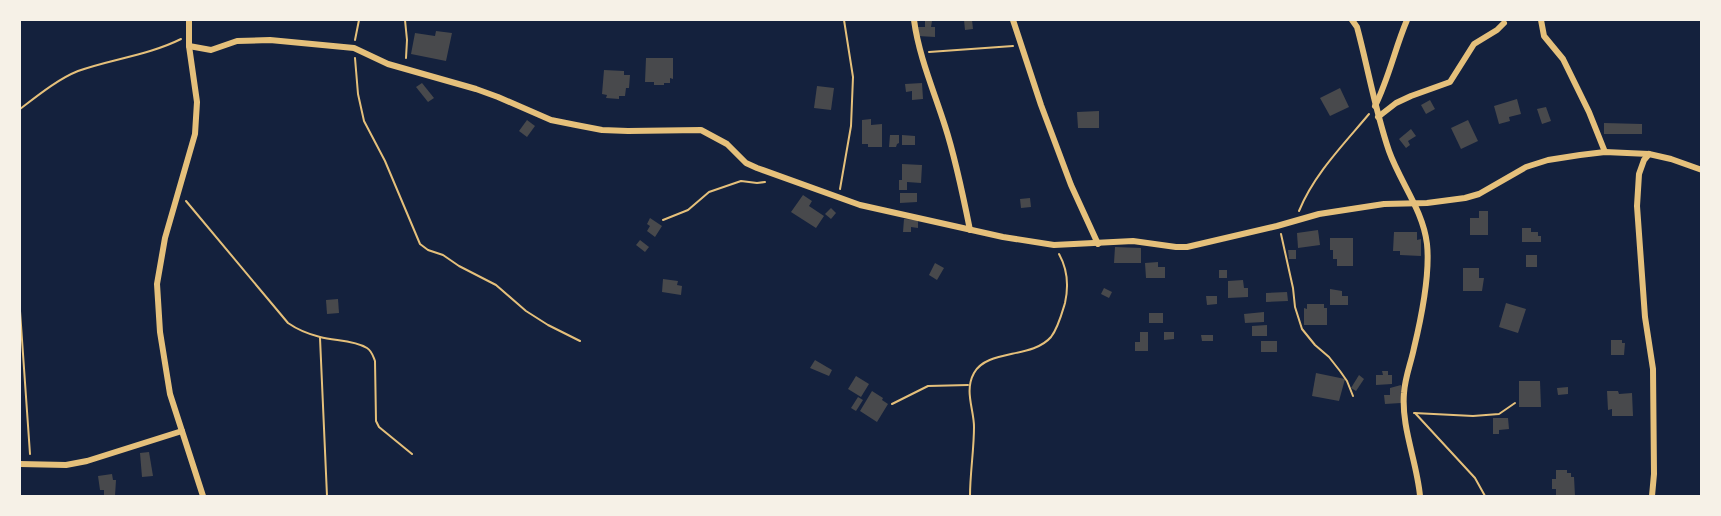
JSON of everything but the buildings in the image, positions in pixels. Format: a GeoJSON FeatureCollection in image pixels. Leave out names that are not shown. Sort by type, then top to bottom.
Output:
{"type":"FeatureCollection","features":[{"type":"Feature","properties":{"kind":"street"},"geometry":{"type":"LineString","coordinates":[[189,20],[189,46],[197,102],[195,134],[165,238],[157,284],[160,332],[170,394],[204,496]]}},
{"type":"Feature","properties":{"kind":"street"},"geometry":{"type":"LineString","coordinates":[[914,20],[920,52],[946,129],[962,188],[970,230]]}},
{"type":"Feature","properties":{"kind":"street"},"geometry":{"type":"LineString","coordinates":[[1013,20],[1071,185],[1098,244]]}},
{"type":"Feature","properties":{"kind":"street"},"geometry":{"type":"LineString","coordinates":[[1352,20],[1357,27],[1363,49],[1374,106],[1401,180],[1414,203],[1425,233],[1427,263],[1420,316],[1404,391],[1405,413],[1420,496]]}},
{"type":"Feature","properties":{"kind":"street"},"geometry":{"type":"LineString","coordinates":[[1374,106],[1386,80],[1394,51],[1407,20]]}},
{"type":"Feature","properties":{"kind":"street"},"geometry":{"type":"LineString","coordinates":[[1541,20],[1544,36],[1563,58],[1605,152]]}},
{"type":"Feature","properties":{"kind":"street"},"geometry":{"type":"LineString","coordinates":[[1378,117],[1396,103],[1450,82],[1474,44],[1497,30],[1504,22]]}},
{"type":"Feature","properties":{"kind":"street"},"geometry":{"type":"LineString","coordinates":[[189,46],[211,50],[237,41],[270,40],[354,48],[387,64],[487,93],[551,120],[602,130],[701,130],[727,144],[747,163],[838,198],[970,230],[1054,245],[1133,241],[1187,247],[1277,226],[1319,213],[1384,204],[1465,198],[1479,194],[1526,168],[1548,160],[1605,152],[1649,154],[1701,170]]}},
{"type":"Feature","properties":{"kind":"street"},"geometry":{"type":"LineString","coordinates":[[1649,154],[1639,174],[1637,206],[1645,317],[1653,376],[1654,474],[1652,496]]}},
{"type":"Feature","properties":{"kind":"street"},"geometry":{"type":"LineString","coordinates":[[20,464],[66,465],[87,461],[182,431]]}},
{"type":"Feature","properties":{"kind":"path"},"geometry":{"type":"LineString","coordinates":[[359,20],[354,48],[358,94],[364,121],[385,160],[420,244],[496,285],[526,311],[580,341]]}},
{"type":"Feature","properties":{"kind":"path"},"geometry":{"type":"LineString","coordinates":[[405,20],[407,40],[405,69]]}},
{"type":"Feature","properties":{"kind":"path"},"geometry":{"type":"LineString","coordinates":[[838,198],[851,126],[853,77],[844,20]]}},
{"type":"Feature","properties":{"kind":"path"},"geometry":{"type":"LineString","coordinates":[[20,109],[75,72],[164,47],[189,36]]}},
{"type":"Feature","properties":{"kind":"path"},"geometry":{"type":"LineString","coordinates":[[920,52],[1022,45]]}},
{"type":"Feature","properties":{"kind":"path"},"geometry":{"type":"LineString","coordinates":[[1296,219],[1307,194],[1374,106]]}},
{"type":"Feature","properties":{"kind":"path"},"geometry":{"type":"LineString","coordinates":[[663,220],[688,210],[710,192],[729,185],[741,181],[757,183],[782,178]]}},
{"type":"Feature","properties":{"kind":"path"},"geometry":{"type":"LineString","coordinates":[[178,191],[288,323],[320,337],[356,344],[367,348],[372,353],[375,361],[376,421],[379,427],[412,454]]}},
{"type":"Feature","properties":{"kind":"path"},"geometry":{"type":"LineString","coordinates":[[1277,226],[1282,236],[1295,307],[1302,329],[1335,364],[1347,381],[1353,396]]}},
{"type":"Feature","properties":{"kind":"path"},"geometry":{"type":"LineString","coordinates":[[970,496],[974,428],[970,385],[974,373],[981,364],[1035,348],[1051,337],[1056,329],[1064,306],[1067,280],[1066,270],[1054,245]]}},
{"type":"Feature","properties":{"kind":"path"},"geometry":{"type":"LineString","coordinates":[[20,311],[30,464]]}},
{"type":"Feature","properties":{"kind":"path"},"geometry":{"type":"LineString","coordinates":[[320,337],[327,496]]}},
{"type":"Feature","properties":{"kind":"path"},"geometry":{"type":"LineString","coordinates":[[892,404],[928,386],[970,385]]}},
{"type":"Feature","properties":{"kind":"path"},"geometry":{"type":"LineString","coordinates":[[1405,413],[1473,416],[1499,414],[1515,403]]}},
{"type":"Feature","properties":{"kind":"path"},"geometry":{"type":"LineString","coordinates":[[1415,413],[1475,478],[1485,496]]}}]}
